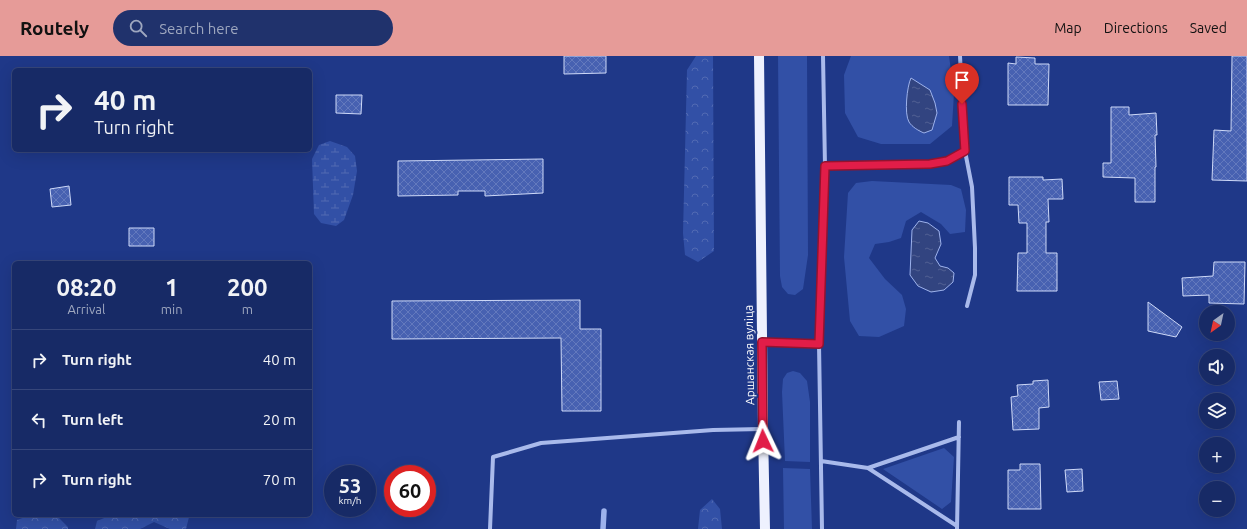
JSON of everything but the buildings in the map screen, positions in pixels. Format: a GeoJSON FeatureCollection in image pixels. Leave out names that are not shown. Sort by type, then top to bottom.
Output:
{"type":"FeatureCollection","features":[{"type":"Feature","properties":{"kind":"main road","name":"Аршанская вуліца"},"geometry":{"type":"LineString","coordinates":[[760,56],[765,529]]}},
{"type":"Feature","properties":{"kind":"street"},"geometry":{"type":"LineString","coordinates":[[822,529],[819,344],[825,166],[823,56]]}},
{"type":"Feature","properties":{"kind":"street"},"geometry":{"type":"LineString","coordinates":[[960,56],[965,151],[972,187],[975,248],[975,275],[967,306]]}},
{"type":"Feature","properties":{"kind":"street"},"geometry":{"type":"LineString","coordinates":[[825,166],[930,164],[947,161],[965,151]]}},
{"type":"Feature","properties":{"kind":"street"},"geometry":{"type":"LineString","coordinates":[[762,342],[819,344]]}},
{"type":"Feature","properties":{"kind":"street"},"geometry":{"type":"LineString","coordinates":[[957,527],[959,422]]}},
{"type":"Feature","properties":{"kind":"street"},"geometry":{"type":"LineString","coordinates":[[490,529],[493,456],[541,443],[713,430],[763,429]]}},
{"type":"Feature","properties":{"kind":"street"},"geometry":{"type":"LineString","coordinates":[[868,468],[959,437]]}},
{"type":"Feature","properties":{"kind":"street"},"geometry":{"type":"LineString","coordinates":[[821,461],[868,468],[957,527]]}},
{"type":"Feature","properties":{"kind":"green space"},"geometry":{"type":"Polygon","coordinates":[[[696,56],[713,56],[714,251],[698,262],[685,255],[683,233],[687,70],[696,56]]]}},
{"type":"Feature","properties":{"kind":"green space"},"geometry":{"type":"Polygon","coordinates":[[[778,56],[807,56],[808,255],[803,289],[795,295],[788,294],[782,287],[780,276],[778,56]]]}},
{"type":"Feature","properties":{"kind":"green space"},"geometry":{"type":"Polygon","coordinates":[[[851,56],[949,56],[954,93],[952,126],[930,144],[881,144],[858,137],[845,113],[844,75],[851,56]],[[906,100],[909,121],[917,130],[934,121],[937,113],[906,100]]]}},
{"type":"Feature","properties":{"kind":"green space"},"geometry":{"type":"Polygon","coordinates":[[[330,141],[347,147],[355,156],[357,171],[353,195],[344,220],[336,226],[321,223],[314,214],[312,159],[319,145],[330,141]]]}},
{"type":"Feature","properties":{"kind":"green space"},"geometry":{"type":"Polygon","coordinates":[[[872,181],[951,185],[961,189],[966,210],[965,232],[950,234],[941,224],[921,212],[906,221],[901,238],[875,244],[869,258],[885,279],[902,295],[906,309],[904,326],[879,337],[859,336],[850,321],[844,257],[848,193],[856,183],[872,181]]]}},
{"type":"Feature","properties":{"kind":"green space"},"geometry":{"type":"Polygon","coordinates":[[[793,371],[800,373],[807,381],[810,402],[810,462],[785,461],[782,392],[783,379],[787,373],[793,371]]]}},
{"type":"Feature","properties":{"kind":"green space"},"geometry":{"type":"Polygon","coordinates":[[[944,448],[954,457],[951,502],[942,509],[883,469],[944,448]]]}},
{"type":"Feature","properties":{"kind":"green space"},"geometry":{"type":"Polygon","coordinates":[[[783,468],[810,469],[812,529],[784,529],[783,468]]]}},
{"type":"Feature","properties":{"kind":"green space"},"geometry":{"type":"Polygon","coordinates":[[[712,499],[720,509],[722,529],[698,529],[700,510],[712,499]]]}},
{"type":"Feature","properties":{"kind":"green space"},"geometry":{"type":"Polygon","coordinates":[[[25,517],[58,517],[68,527],[68,529],[16,529],[17,520],[25,517]]]}},
{"type":"Feature","properties":{"kind":"green space"},"geometry":{"type":"Polygon","coordinates":[[[107,517],[189,517],[186,529],[170,529],[154,522],[140,529],[95,529],[97,521],[107,517]]]}},
{"type":"Feature","properties":{"kind":"water"},"geometry":{"type":"Polygon","coordinates":[[[911,78],[930,90],[935,103],[937,113],[932,130],[924,133],[912,126],[907,118],[908,87],[911,78]]]}},
{"type":"Feature","properties":{"kind":"water"},"geometry":{"type":"Polygon","coordinates":[[[919,221],[928,223],[939,231],[941,244],[935,258],[940,266],[948,268],[954,273],[953,282],[944,290],[931,292],[918,286],[910,275],[912,230],[919,221]]]}},
{"type":"Feature","properties":{"kind":"waterway"},"geometry":{"type":"LineString","coordinates":[[603,529],[604,511]]}},
{"type":"Feature","properties":{"kind":"route"},"geometry":{"type":"LineString","coordinates":[[763,441],[762,342],[819,344],[825,166],[930,164],[947,161],[965,151],[962,104]]}}]}
